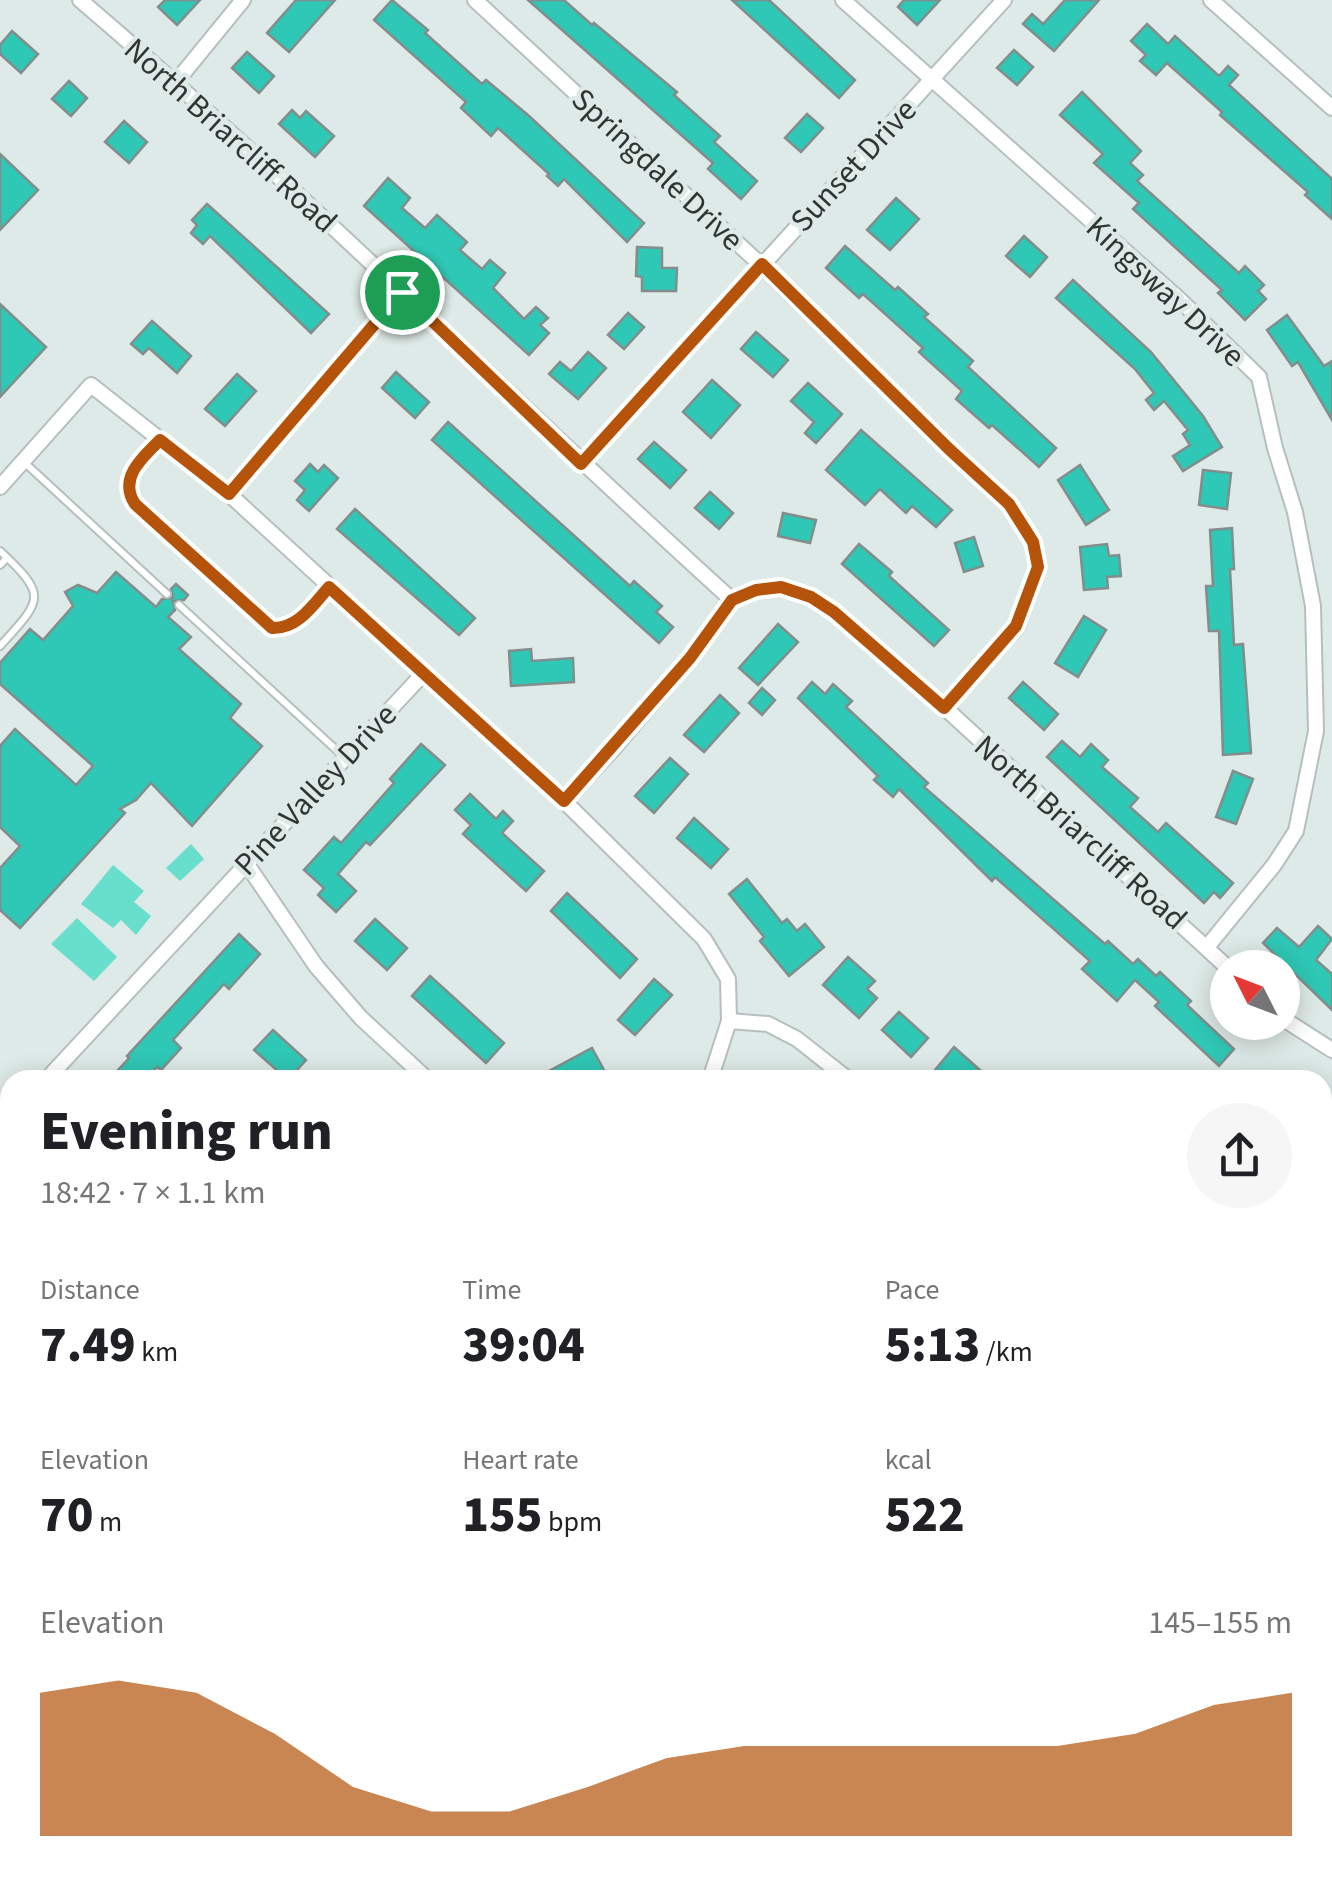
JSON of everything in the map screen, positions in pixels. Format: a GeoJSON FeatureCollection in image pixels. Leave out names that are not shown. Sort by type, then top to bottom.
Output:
{"type":"FeatureCollection","features":[{"type":"Feature","properties":{"kind":"street","name":"North Briarcliff Road"},"geometry":{"type":"LineString","coordinates":[[80,0],[176,82],[581,464],[732,600],[756,590],[781,587],[811,597],[834,612],[1210,951]]}},
{"type":"Feature","properties":{"kind":"street"},"geometry":{"type":"LineString","coordinates":[[176,82],[243,0]]}},
{"type":"Feature","properties":{"kind":"street","name":"Springdale Drive"},"geometry":{"type":"LineString","coordinates":[[476,0],[762,264],[1009,504],[1033,542],[1038,567],[1016,626],[944,708]]}},
{"type":"Feature","properties":{"kind":"street","name":"Kingsway Drive"},"geometry":{"type":"LineString","coordinates":[[842,0],[1180,300],[1259,377],[1295,512],[1312,606],[1316,732],[1296,831],[1274,865],[1206,947]]}},
{"type":"Feature","properties":{"kind":"street","name":"Sunset Drive"},"geometry":{"type":"LineString","coordinates":[[581,464],[1004,0]]}},
{"type":"Feature","properties":{"kind":"street"},"geometry":{"type":"LineString","coordinates":[[1211,0],[1332,108]]}},
{"type":"Feature","properties":{"kind":"street"},"geometry":{"type":"LineString","coordinates":[[229,494],[402,292]]}},
{"type":"Feature","properties":{"kind":"street"},"geometry":{"type":"LineString","coordinates":[[0,487],[90,385],[229,494],[423,674]]}},
{"type":"Feature","properties":{"kind":"street"},"geometry":{"type":"LineString","coordinates":[[564,801],[690,658],[732,600]]}},
{"type":"Feature","properties":{"kind":"street","name":"Pine Valley Drive"},"geometry":{"type":"LineString","coordinates":[[55,1070],[423,674],[564,801],[704,938],[728,979],[730,1021],[713,1070]]}},
{"type":"Feature","properties":{"kind":"street"},"geometry":{"type":"LineString","coordinates":[[246,862],[360,1018],[417,1070]]}},
{"type":"Feature","properties":{"kind":"street"},"geometry":{"type":"LineString","coordinates":[[730,1021],[768,1024],[797,1038],[837,1070]]}},
{"type":"Feature","properties":{"kind":"street"},"geometry":{"type":"LineString","coordinates":[[1300,1030],[1332,1050]]}},
{"type":"Feature","properties":{"kind":"lane"},"geometry":{"type":"LineString","coordinates":[[160,440],[134,467],[128,480],[129,495],[261,620],[272,628],[285,628],[298,620],[329,587]]}},
{"type":"Feature","properties":{"kind":"lane"},"geometry":{"type":"LineString","coordinates":[[23,462],[167,594]]}},
{"type":"Feature","properties":{"kind":"lane"},"geometry":{"type":"LineString","coordinates":[[0,551],[31,580],[36,597],[31,612],[0,646]]}},
{"type":"Feature","properties":{"kind":"lane"},"geometry":{"type":"LineString","coordinates":[[0,565],[7,558]]}},
{"type":"Feature","properties":{"kind":"lane"},"geometry":{"type":"LineString","coordinates":[[179,605],[345,757]]}},
{"type":"Feature","properties":{"kind":"green space"},"geometry":{"type":"Polygon","coordinates":[[[191,844],[204,859],[180,881],[166,868],[191,844]]]}},
{"type":"Feature","properties":{"kind":"green space"},"geometry":{"type":"Polygon","coordinates":[[[113,865],[144,891],[134,902],[151,916],[136,935],[121,920],[113,928],[81,904],[113,865]]]}},
{"type":"Feature","properties":{"kind":"green space"},"geometry":{"type":"Polygon","coordinates":[[[77,918],[117,957],[94,981],[51,944],[77,918]]]}},
{"type":"Feature","properties":{"kind":"building"},"geometry":{"type":"Polygon","coordinates":[[[165,0],[200,0],[177,25],[158,7],[165,0]]]}},
{"type":"Feature","properties":{"kind":"building"},"geometry":{"type":"Polygon","coordinates":[[[296,0],[335,0],[289,52],[267,33],[296,0]]]}},
{"type":"Feature","properties":{"kind":"building"},"geometry":{"type":"Polygon","coordinates":[[[392,0],[482,84],[486,80],[528,115],[644,223],[627,242],[564,179],[558,186],[498,128],[491,136],[461,108],[466,102],[374,20],[392,0]]]}},
{"type":"Feature","properties":{"kind":"building"},"geometry":{"type":"Polygon","coordinates":[[[528,0],[564,0],[594,23],[677,92],[674,95],[720,136],[714,142],[757,181],[741,199],[708,169],[713,163],[528,0]]]}},
{"type":"Feature","properties":{"kind":"building"},"geometry":{"type":"Polygon","coordinates":[[[732,0],[769,0],[855,80],[839,98],[732,0]]]}},
{"type":"Feature","properties":{"kind":"building"},"geometry":{"type":"Polygon","coordinates":[[[904,0],[940,0],[917,25],[898,7],[904,0]]]}},
{"type":"Feature","properties":{"kind":"building"},"geometry":{"type":"Polygon","coordinates":[[[1065,0],[1099,0],[1054,51],[1023,24],[1032,14],[1043,24],[1065,0]]]}},
{"type":"Feature","properties":{"kind":"building"},"geometry":{"type":"Polygon","coordinates":[[[1147,24],[1168,44],[1175,36],[1219,76],[1228,66],[1238,75],[1229,85],[1332,179],[1332,219],[1305,195],[1308,192],[1167,63],[1156,75],[1140,61],[1146,55],[1131,41],[1147,24]]]}},
{"type":"Feature","properties":{"kind":"building"},"geometry":{"type":"Polygon","coordinates":[[[12,31],[38,54],[21,73],[0,54],[0,45],[12,31]]]}},
{"type":"Feature","properties":{"kind":"building"},"geometry":{"type":"Polygon","coordinates":[[[1014,50],[1033,67],[1017,85],[997,68],[1014,50]]]}},
{"type":"Feature","properties":{"kind":"building"},"geometry":{"type":"Polygon","coordinates":[[[247,52],[274,76],[259,93],[232,68],[247,52]]]}},
{"type":"Feature","properties":{"kind":"building"},"geometry":{"type":"Polygon","coordinates":[[[69,81],[87,98],[71,116],[52,99],[69,81]]]}},
{"type":"Feature","properties":{"kind":"building"},"geometry":{"type":"Polygon","coordinates":[[[1082,92],[1141,151],[1130,163],[1143,175],[1137,181],[1239,273],[1245,266],[1264,285],[1258,291],[1266,299],[1245,320],[1218,293],[1222,290],[1133,209],[1139,203],[1094,163],[1103,154],[1060,115],[1082,92]]]}},
{"type":"Feature","properties":{"kind":"building"},"geometry":{"type":"Polygon","coordinates":[[[292,110],[300,118],[306,111],[334,136],[315,157],[279,124],[292,110]]]}},
{"type":"Feature","properties":{"kind":"building"},"geometry":{"type":"Polygon","coordinates":[[[807,114],[823,128],[801,152],[785,138],[807,114]]]}},
{"type":"Feature","properties":{"kind":"building"},"geometry":{"type":"Polygon","coordinates":[[[124,121],[147,142],[129,163],[105,142],[124,121]]]}},
{"type":"Feature","properties":{"kind":"building"},"geometry":{"type":"Polygon","coordinates":[[[0,154],[38,190],[0,230],[0,154]]]}},
{"type":"Feature","properties":{"kind":"building"},"geometry":{"type":"Polygon","coordinates":[[[388,178],[410,198],[402,208],[425,228],[437,215],[467,242],[460,250],[482,269],[490,260],[505,273],[493,288],[524,319],[536,307],[548,318],[540,325],[549,333],[529,355],[364,206],[388,178]]]}},
{"type":"Feature","properties":{"kind":"building"},"geometry":{"type":"Polygon","coordinates":[[[896,198],[919,219],[890,250],[867,230],[896,198]]]}},
{"type":"Feature","properties":{"kind":"building"},"geometry":{"type":"Polygon","coordinates":[[[207,204],[329,314],[311,333],[210,236],[203,244],[191,233],[197,225],[192,220],[207,204]]]}},
{"type":"Feature","properties":{"kind":"building"},"geometry":{"type":"Polygon","coordinates":[[[1024,236],[1047,257],[1030,277],[1006,256],[1024,236]]]}},
{"type":"Feature","properties":{"kind":"building"},"geometry":{"type":"Polygon","coordinates":[[[845,246],[928,314],[924,317],[973,361],[968,367],[1056,448],[1039,467],[956,399],[962,391],[919,352],[923,348],[863,294],[859,298],[826,268],[845,246]]]}},
{"type":"Feature","properties":{"kind":"building"},"geometry":{"type":"Polygon","coordinates":[[[637,247],[662,248],[662,268],[677,268],[676,291],[642,291],[642,277],[636,276],[637,247]]]}},
{"type":"Feature","properties":{"kind":"building"},"geometry":{"type":"Polygon","coordinates":[[[1073,280],[1151,352],[1203,416],[1222,447],[1183,471],[1173,456],[1190,445],[1183,434],[1188,430],[1164,401],[1154,410],[1146,400],[1154,393],[1135,369],[1056,298],[1073,280]]]}},
{"type":"Feature","properties":{"kind":"building"},"geometry":{"type":"Polygon","coordinates":[[[0,304],[46,347],[0,397],[0,304]]]}},
{"type":"Feature","properties":{"kind":"building"},"geometry":{"type":"Polygon","coordinates":[[[628,313],[644,327],[624,349],[608,335],[628,313]]]}},
{"type":"Feature","properties":{"kind":"building"},"geometry":{"type":"Polygon","coordinates":[[[1287,315],[1324,366],[1332,361],[1332,420],[1298,362],[1292,366],[1267,330],[1287,315]]]}},
{"type":"Feature","properties":{"kind":"building"},"geometry":{"type":"Polygon","coordinates":[[[152,321],[191,356],[177,373],[149,348],[143,354],[131,344],[152,321]]]}},
{"type":"Feature","properties":{"kind":"building"},"geometry":{"type":"Polygon","coordinates":[[[756,332],[788,360],[773,377],[741,349],[756,332]]]}},
{"type":"Feature","properties":{"kind":"building"},"geometry":{"type":"Polygon","coordinates":[[[588,352],[606,368],[578,399],[549,374],[560,362],[571,371],[588,352]]]}},
{"type":"Feature","properties":{"kind":"building"},"geometry":{"type":"Polygon","coordinates":[[[396,372],[429,402],[415,418],[382,388],[396,372]]]}},
{"type":"Feature","properties":{"kind":"building"},"geometry":{"type":"Polygon","coordinates":[[[237,374],[256,391],[225,426],[205,409],[237,374]]]}},
{"type":"Feature","properties":{"kind":"building"},"geometry":{"type":"Polygon","coordinates":[[[712,380],[740,405],[711,438],[683,412],[712,380]]]}},
{"type":"Feature","properties":{"kind":"building"},"geometry":{"type":"Polygon","coordinates":[[[808,383],[842,414],[816,443],[805,433],[814,422],[791,401],[808,383]]]}},
{"type":"Feature","properties":{"kind":"building"},"geometry":{"type":"Polygon","coordinates":[[[448,422],[630,586],[634,581],[662,606],[656,612],[673,627],[659,643],[432,440],[448,422]]]}},
{"type":"Feature","properties":{"kind":"building"},"geometry":{"type":"Polygon","coordinates":[[[861,430],[952,510],[936,527],[912,506],[906,513],[880,489],[865,505],[826,470],[861,430]]]}},
{"type":"Feature","properties":{"kind":"building"},"geometry":{"type":"Polygon","coordinates":[[[654,442],[686,470],[670,488],[638,459],[654,442]]]}},
{"type":"Feature","properties":{"kind":"building"},"geometry":{"type":"Polygon","coordinates":[[[310,464],[318,472],[324,465],[338,478],[309,511],[297,500],[305,490],[295,481],[310,464]]]}},
{"type":"Feature","properties":{"kind":"building"},"geometry":{"type":"Polygon","coordinates":[[[1080,465],[1109,510],[1086,525],[1058,480],[1080,465]]]}},
{"type":"Feature","properties":{"kind":"building"},"geometry":{"type":"Polygon","coordinates":[[[1203,470],[1231,473],[1227,509],[1199,505],[1203,470]]]}},
{"type":"Feature","properties":{"kind":"building"},"geometry":{"type":"Polygon","coordinates":[[[710,492],[733,513],[719,529],[695,508],[710,492]]]}},
{"type":"Feature","properties":{"kind":"building"},"geometry":{"type":"Polygon","coordinates":[[[355,509],[475,618],[459,635],[337,529],[355,509]]]}},
{"type":"Feature","properties":{"kind":"building"},"geometry":{"type":"Polygon","coordinates":[[[783,513],[816,520],[810,543],[778,536],[783,513]]]}},
{"type":"Feature","properties":{"kind":"building"},"geometry":{"type":"Polygon","coordinates":[[[1232,528],[1234,645],[1243,644],[1251,753],[1223,755],[1219,631],[1209,631],[1206,586],[1213,586],[1210,530],[1232,528]]]}},
{"type":"Feature","properties":{"kind":"building"},"geometry":{"type":"Polygon","coordinates":[[[974,537],[983,566],[964,572],[955,543],[974,537]]]}},
{"type":"Feature","properties":{"kind":"building"},"geometry":{"type":"Polygon","coordinates":[[[859,544],[949,630],[934,646],[842,564],[859,544]]]}},
{"type":"Feature","properties":{"kind":"building"},"geometry":{"type":"Polygon","coordinates":[[[1107,544],[1109,556],[1119,555],[1121,576],[1107,577],[1108,588],[1084,590],[1080,547],[1107,544]]]}},
{"type":"Feature","properties":{"kind":"building"},"geometry":{"type":"Polygon","coordinates":[[[116,572],[156,607],[162,599],[173,598],[171,589],[176,584],[188,595],[184,600],[173,601],[175,610],[168,617],[191,637],[179,649],[241,704],[230,718],[262,746],[192,826],[151,783],[136,800],[120,809],[125,813],[20,928],[0,910],[0,868],[20,846],[0,827],[0,746],[15,729],[76,785],[93,766],[0,684],[0,663],[30,629],[43,640],[73,606],[65,592],[78,585],[97,593],[116,572]]]}},
{"type":"Feature","properties":{"kind":"building"},"geometry":{"type":"Polygon","coordinates":[[[1084,616],[1106,630],[1078,677],[1055,663],[1084,616]]]}},
{"type":"Feature","properties":{"kind":"building"},"geometry":{"type":"Polygon","coordinates":[[[778,624],[798,642],[758,685],[739,668],[778,624]]]}},
{"type":"Feature","properties":{"kind":"building"},"geometry":{"type":"Polygon","coordinates":[[[531,649],[532,661],[573,658],[574,682],[511,686],[509,651],[531,649]]]}},
{"type":"Feature","properties":{"kind":"building"},"geometry":{"type":"Polygon","coordinates":[[[812,682],[825,694],[833,684],[852,701],[846,707],[928,783],[924,787],[1105,944],[1108,941],[1133,964],[1138,959],[1156,976],[1160,972],[1191,1001],[1187,1005],[1210,1027],[1210,1040],[1224,1040],[1234,1049],[1219,1066],[1155,1006],[1159,1002],[1135,980],[1117,1001],[1082,969],[1090,961],[995,877],[992,881],[899,789],[893,797],[874,780],[878,776],[798,698],[812,682]]]}},
{"type":"Feature","properties":{"kind":"building"},"geometry":{"type":"Polygon","coordinates":[[[1023,682],[1058,714],[1044,730],[1009,698],[1023,682]]]}},
{"type":"Feature","properties":{"kind":"building"},"geometry":{"type":"Polygon","coordinates":[[[762,688],[775,700],[762,715],[749,703],[762,688]]]}},
{"type":"Feature","properties":{"kind":"building"},"geometry":{"type":"Polygon","coordinates":[[[720,695],[739,713],[704,752],[684,735],[720,695]]]}},
{"type":"Feature","properties":{"kind":"building"},"geometry":{"type":"Polygon","coordinates":[[[1062,741],[1080,757],[1091,744],[1108,760],[1102,767],[1138,798],[1130,807],[1158,832],[1166,823],[1233,883],[1220,898],[1214,892],[1204,903],[1047,757],[1062,741]]]}},
{"type":"Feature","properties":{"kind":"building"},"geometry":{"type":"Polygon","coordinates":[[[421,744],[445,765],[338,874],[356,891],[336,912],[318,895],[324,888],[304,870],[334,837],[341,843],[394,783],[390,779],[421,744]]]}},
{"type":"Feature","properties":{"kind":"building"},"geometry":{"type":"Polygon","coordinates":[[[670,758],[688,774],[654,813],[635,796],[670,758]]]}},
{"type":"Feature","properties":{"kind":"building"},"geometry":{"type":"Polygon","coordinates":[[[1233,771],[1253,779],[1236,824],[1216,817],[1233,771]]]}},
{"type":"Feature","properties":{"kind":"building"},"geometry":{"type":"Polygon","coordinates":[[[470,794],[496,819],[503,811],[513,821],[502,833],[544,871],[526,891],[463,834],[471,825],[455,810],[470,794]]]}},
{"type":"Feature","properties":{"kind":"building"},"geometry":{"type":"Polygon","coordinates":[[[694,818],[728,849],[711,868],[677,838],[694,818]]]}},
{"type":"Feature","properties":{"kind":"building"},"geometry":{"type":"Polygon","coordinates":[[[747,879],[782,923],[787,919],[797,931],[805,924],[824,947],[789,976],[729,894],[747,879]]]}},
{"type":"Feature","properties":{"kind":"building"},"geometry":{"type":"Polygon","coordinates":[[[567,893],[637,959],[620,978],[551,911],[567,893]]]}},
{"type":"Feature","properties":{"kind":"building"},"geometry":{"type":"Polygon","coordinates":[[[375,919],[407,948],[387,970],[355,941],[375,919]]]}},
{"type":"Feature","properties":{"kind":"building"},"geometry":{"type":"Polygon","coordinates":[[[1318,926],[1332,939],[1316,960],[1332,974],[1332,1010],[1300,979],[1300,950],[1270,950],[1263,943],[1277,928],[1299,947],[1318,926]]]}},
{"type":"Feature","properties":{"kind":"building"},"geometry":{"type":"Polygon","coordinates":[[[239,934],[260,954],[229,989],[224,984],[173,1040],[181,1048],[161,1070],[118,1070],[239,934]]]}},
{"type":"Feature","properties":{"kind":"building"},"geometry":{"type":"Polygon","coordinates":[[[848,957],[875,981],[867,989],[877,998],[859,1018],[823,985],[848,957]]]}},
{"type":"Feature","properties":{"kind":"building"},"geometry":{"type":"Polygon","coordinates":[[[430,976],[504,1043],[486,1063],[412,996],[430,976]]]}},
{"type":"Feature","properties":{"kind":"building"},"geometry":{"type":"Polygon","coordinates":[[[654,979],[672,995],[635,1035],[618,1020],[654,979]]]}},
{"type":"Feature","properties":{"kind":"building"},"geometry":{"type":"Polygon","coordinates":[[[899,1012],[928,1038],[911,1057],[882,1030],[899,1012]]]}},
{"type":"Feature","properties":{"kind":"building"},"geometry":{"type":"Polygon","coordinates":[[[273,1030],[306,1060],[297,1070],[277,1070],[254,1050],[273,1030]]]}},
{"type":"Feature","properties":{"kind":"building"},"geometry":{"type":"Polygon","coordinates":[[[954,1047],[980,1070],[935,1070],[954,1047]]]}},
{"type":"Feature","properties":{"kind":"building"},"geometry":{"type":"Polygon","coordinates":[[[592,1048],[604,1070],[551,1070],[592,1048]]]}},
{"type":"Feature","properties":{"kind":"route"},"geometry":{"type":"LineString","coordinates":[[762,264],[1009,504],[1033,542],[1038,567],[1016,626],[944,708],[834,612],[811,597],[781,587],[756,590],[732,600],[690,658],[564,801],[329,587],[298,620],[285,628],[272,628],[129,495],[128,480],[134,467],[160,440],[229,494],[402,292],[581,464],[762,264]]}}]}
